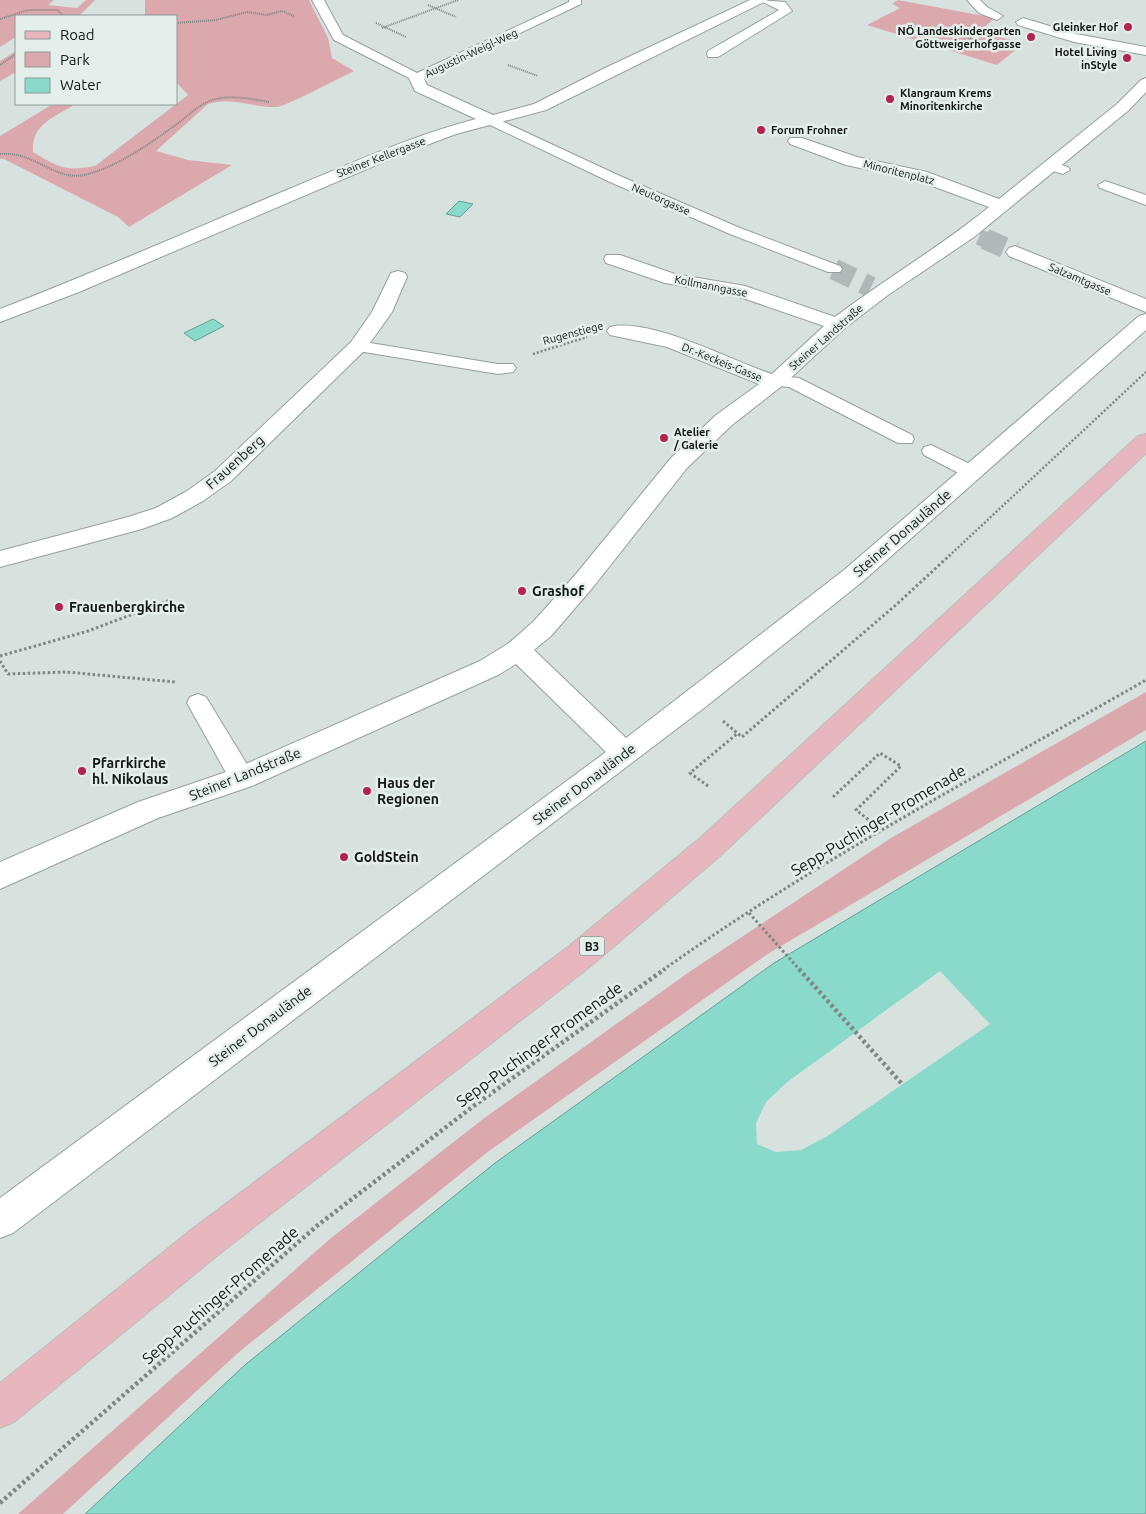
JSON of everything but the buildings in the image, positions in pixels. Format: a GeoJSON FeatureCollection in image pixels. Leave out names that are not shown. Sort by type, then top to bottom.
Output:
{"type":"FeatureCollection","features":[{"type":"Feature","properties":{"kind":"main road","name":"B3"},"geometry":{"type":"LineString","coordinates":[[0,1408],[205,1242],[580,956],[703,853],[1146,441]]}},
{"type":"Feature","properties":{"kind":"street","name":"Steiner Kellergasse"},"geometry":{"type":"LineString","coordinates":[[0,316],[72,288],[389,153],[450,131],[524,113],[540,107],[610,71],[761,0]]}},
{"type":"Feature","properties":{"kind":"street"},"geometry":{"type":"LineString","coordinates":[[1023,22],[1074,38],[1146,51]]}},
{"type":"Feature","properties":{"kind":"street","name":"Augustin-Weigl-Weg"},"geometry":{"type":"LineString","coordinates":[[417,78],[420,88],[491,120]]}},
{"type":"Feature","properties":{"kind":"street","name":"Steiner Landstraße"},"geometry":{"type":"LineString","coordinates":[[0,876],[148,810],[242,778],[489,668],[518,650],[542,629],[585,580],[679,463],[724,420],[776,381],[876,289],[974,235],[1001,206],[1057,168],[1146,83]]}},
{"type":"Feature","properties":{"kind":"street","name":"Minoritenplatz"},"geometry":{"type":"LineString","coordinates":[[796,141],[852,161],[921,176],[1001,206]]}},
{"type":"Feature","properties":{"kind":"street","name":"Salzamtgasse"},"geometry":{"type":"LineString","coordinates":[[1015,252],[1146,306]]}},
{"type":"Feature","properties":{"kind":"street","name":"Kollmanngasse"},"geometry":{"type":"LineString","coordinates":[[612,259],[672,279],[738,290],[838,324]]}},
{"type":"Feature","properties":{"kind":"street","name":"Frauenberg"},"geometry":{"type":"LineString","coordinates":[[0,559],[134,523],[164,513],[195,496],[223,476],[358,346],[382,312],[398,277]]}},
{"type":"Feature","properties":{"kind":"street","name":"Steiner Donaulände"},"geometry":{"type":"LineString","coordinates":[[0,1220],[625,754],[853,576],[1146,320]]}},
{"type":"Feature","properties":{"kind":"street","name":"Dr.-Keckeis-Gasse"},"geometry":{"type":"LineString","coordinates":[[617,332],[638,333],[664,339],[765,379],[776,381]]}},
{"type":"Feature","properties":{"kind":"street"},"geometry":{"type":"LineString","coordinates":[[518,650],[625,754]]}},
{"type":"Feature","properties":{"kind":"lane"},"geometry":{"type":"LineString","coordinates":[[318,0],[338,37],[417,78]]}},
{"type":"Feature","properties":{"kind":"lane","name":"Augustin-Weigl-Weg"},"geometry":{"type":"LineString","coordinates":[[417,78],[575,4],[575,0]]}},
{"type":"Feature","properties":{"kind":"lane"},"geometry":{"type":"LineString","coordinates":[[713,54],[786,11],[781,5],[765,0]]}},
{"type":"Feature","properties":{"kind":"lane"},"geometry":{"type":"LineString","coordinates":[[973,0],[983,10],[997,16]]}},
{"type":"Feature","properties":{"kind":"lane","name":"Neutorgasse"},"geometry":{"type":"LineString","coordinates":[[491,120],[520,132],[615,179],[735,232],[791,251],[834,270]]}},
{"type":"Feature","properties":{"kind":"lane"},"geometry":{"type":"LineString","coordinates":[[1106,185],[1146,200]]}},
{"type":"Feature","properties":{"kind":"lane"},"geometry":{"type":"LineString","coordinates":[[358,346],[498,369],[507,368]]}},
{"type":"Feature","properties":{"kind":"lane","name":"Dr.-Keckeis-Gasse"},"geometry":{"type":"LineString","coordinates":[[776,381],[793,382],[905,439]]}},
{"type":"Feature","properties":{"kind":"lane"},"geometry":{"type":"LineString","coordinates":[[931,451],[973,473]]}},
{"type":"Feature","properties":{"kind":"lane"},"geometry":{"type":"LineString","coordinates":[[198,703],[242,778]]}},
{"type":"Feature","properties":{"kind":"path"},"geometry":{"type":"LineString","coordinates":[[346,41],[458,0]]}},
{"type":"Feature","properties":{"kind":"path"},"geometry":{"type":"LineString","coordinates":[[428,5],[456,17]]}},
{"type":"Feature","properties":{"kind":"path"},"geometry":{"type":"LineString","coordinates":[[0,19],[19,12],[39,8],[58,10],[64,15]]}},
{"type":"Feature","properties":{"kind":"path"},"geometry":{"type":"LineString","coordinates":[[178,23],[218,20],[251,12],[260,16],[273,16],[282,11],[296,16]]}},
{"type":"Feature","properties":{"kind":"path"},"geometry":{"type":"LineString","coordinates":[[376,23],[406,37]]}},
{"type":"Feature","properties":{"kind":"path"},"geometry":{"type":"LineString","coordinates":[[473,52],[544,79]]}},
{"type":"Feature","properties":{"kind":"path"},"geometry":{"type":"LineString","coordinates":[[0,65],[15,55]]}},
{"type":"Feature","properties":{"kind":"path"},"geometry":{"type":"LineString","coordinates":[[0,154],[21,153],[60,175],[77,176],[97,172],[151,142],[207,102],[233,97],[269,102]]}},
{"type":"Feature","properties":{"kind":"path","name":"Rugenstiege"},"geometry":{"type":"LineString","coordinates":[[507,368],[549,347],[617,332]]}},
{"type":"Feature","properties":{"kind":"path"},"geometry":{"type":"LineString","coordinates":[[717,717],[742,737],[897,604],[1146,372]]}},
{"type":"Feature","properties":{"kind":"path"},"geometry":{"type":"LineString","coordinates":[[0,656],[69,638],[173,600]]}},
{"type":"Feature","properties":{"kind":"path"},"geometry":{"type":"LineString","coordinates":[[0,661],[8,674],[66,672],[201,685],[204,692],[198,703]]}},
{"type":"Feature","properties":{"kind":"path","name":"Sepp-Puchinger-Promenade"},"geometry":{"type":"LineString","coordinates":[[0,1503],[318,1225],[475,1105],[682,957],[882,830],[1146,680]]}},
{"type":"Feature","properties":{"kind":"path"},"geometry":{"type":"LineString","coordinates":[[708,786],[690,773],[738,733]]}},
{"type":"Feature","properties":{"kind":"path"},"geometry":{"type":"LineString","coordinates":[[833,797],[880,752],[901,766],[856,810],[882,830]]}},
{"type":"Feature","properties":{"kind":"path"},"geometry":{"type":"LineString","coordinates":[[750,914],[903,1085]]}},
{"type":"Feature","properties":{"kind":"green space"},"geometry":{"type":"Polygon","coordinates":[[[0,0],[54,0],[48,5],[77,8],[86,0],[95,0],[80,15],[15,15],[15,38],[0,47],[0,0]]]}},
{"type":"Feature","properties":{"kind":"green space"},"geometry":{"type":"Polygon","coordinates":[[[145,0],[309,0],[328,38],[332,58],[354,71],[302,97],[277,107],[226,101],[208,104],[156,151],[188,160],[232,165],[129,227],[118,217],[4,159],[0,159],[0,136],[51,105],[73,105],[40,128],[33,142],[33,152],[62,167],[85,168],[95,166],[175,105],[178,105],[178,103],[188,95],[178,84],[178,15],[145,15],[145,0]]]}},
{"type":"Feature","properties":{"kind":"green space"},"geometry":{"type":"Polygon","coordinates":[[[898,0],[995,18],[978,32],[1024,43],[997,65],[867,25],[900,8],[892,4],[898,0]]]}},
{"type":"Feature","properties":{"kind":"green space"},"geometry":{"type":"Polygon","coordinates":[[[15,52],[15,73],[0,81],[0,61],[15,52]]]}},
{"type":"Feature","properties":{"kind":"green space"},"geometry":{"type":"Polygon","coordinates":[[[1146,692],[1146,730],[766,955],[489,1151],[239,1352],[63,1514],[18,1514],[331,1238],[483,1119],[692,970],[891,838],[1146,692]]]}},
{"type":"Feature","properties":{"kind":"water"},"geometry":{"type":"Polygon","coordinates":[[[459,201],[473,204],[460,217],[446,214],[459,201]]]}},
{"type":"Feature","properties":{"kind":"water"},"geometry":{"type":"Polygon","coordinates":[[[213,319],[224,326],[195,341],[184,333],[213,319]]]}},
{"type":"Feature","properties":{"kind":"water"},"geometry":{"type":"Polygon","coordinates":[[[1146,741],[1146,1514],[85,1514],[246,1364],[495,1163],[774,963],[1146,741]]]}},
{"type":"Feature","properties":{"kind":"pier"},"geometry":{"type":"Polygon","coordinates":[[[940,971],[990,1024],[826,1137],[801,1150],[776,1152],[757,1144],[756,1123],[766,1102],[786,1083],[940,971]]]}},
{"type":"Feature","properties":{"kind":"tunnel"},"geometry":{"type":"LineString","coordinates":[[979,237],[988,241]]}},
{"type":"Feature","properties":{"kind":"tunnel"},"geometry":{"type":"LineString","coordinates":[[985,239],[1015,252]]}},
{"type":"Feature","properties":{"kind":"tunnel"},"geometry":{"type":"LineString","coordinates":[[834,269],[871,287]]}},
{"type":"Feature","properties":{"kind":"place","name":"Gleinker Hof"},"geometry":{"type":"Point","coordinates":[1128,27]}},
{"type":"Feature","properties":{"kind":"place","name":"NÖ Landeskindergarten Göttweigerhofgasse"},"geometry":{"type":"Point","coordinates":[1031,37]}},
{"type":"Feature","properties":{"kind":"place","name":"Hotel Living inStyle"},"geometry":{"type":"Point","coordinates":[1127,58]}},
{"type":"Feature","properties":{"kind":"place","name":"Klangraum Krems Minoritenkirche"},"geometry":{"type":"Point","coordinates":[890,99]}},
{"type":"Feature","properties":{"kind":"place","name":"Forum Frohner"},"geometry":{"type":"Point","coordinates":[761,130]}},
{"type":"Feature","properties":{"kind":"place","name":"Atelier / Galerie"},"geometry":{"type":"Point","coordinates":[664,438]}},
{"type":"Feature","properties":{"kind":"place","name":"Grashof"},"geometry":{"type":"Point","coordinates":[522,591]}},
{"type":"Feature","properties":{"kind":"place","name":"Frauenbergkirche"},"geometry":{"type":"Point","coordinates":[59,607]}},
{"type":"Feature","properties":{"kind":"place","name":"Pfarrkirche hl. Nikolaus"},"geometry":{"type":"Point","coordinates":[82,771]}},
{"type":"Feature","properties":{"kind":"place","name":"Haus der Regionen"},"geometry":{"type":"Point","coordinates":[367,791]}},
{"type":"Feature","properties":{"kind":"place","name":"GoldStein"},"geometry":{"type":"Point","coordinates":[344,857]}}]}
